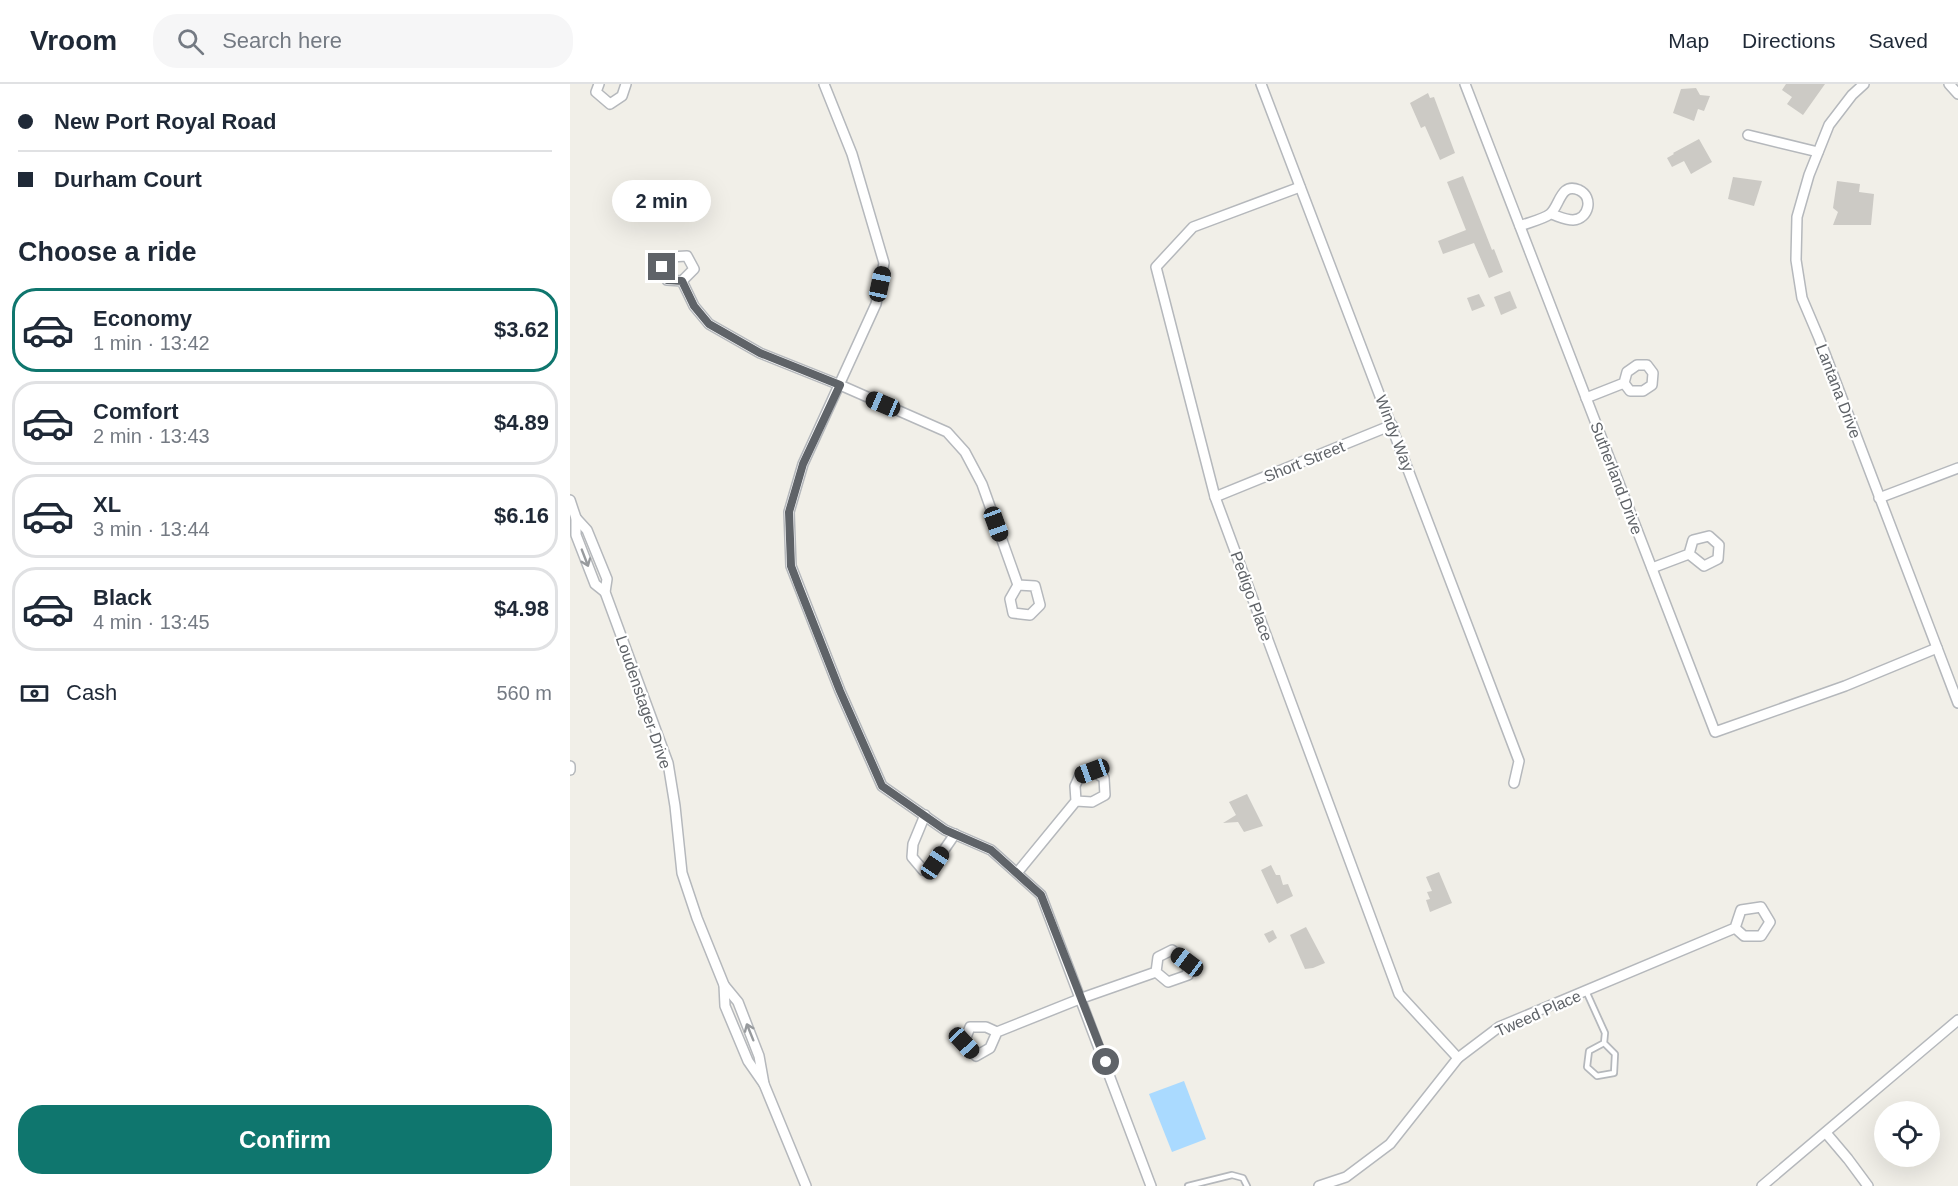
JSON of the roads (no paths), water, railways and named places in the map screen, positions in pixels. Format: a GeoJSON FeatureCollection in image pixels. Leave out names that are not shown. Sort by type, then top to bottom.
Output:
{"type":"FeatureCollection","features":[{"type":"Feature","properties":{"kind":"street"},"geometry":{"type":"LineString","coordinates":[[598,84],[596,92],[610,104],[622,96],[626,84]]}},
{"type":"Feature","properties":{"kind":"street"},"geometry":{"type":"LineString","coordinates":[[824,84],[852,154],[884,263],[876,304],[803,464],[789,512],[791,566],[840,691],[882,786],[945,830],[991,850],[1041,895],[1082,998],[1151,1186]]}},
{"type":"Feature","properties":{"kind":"street","name":"Windy Way"},"geometry":{"type":"LineString","coordinates":[[1261,84],[1519,761],[1514,783]]}},
{"type":"Feature","properties":{"kind":"street","name":"Sutherland Drive"},"geometry":{"type":"LineString","coordinates":[[1465,84],[1715,732],[1856,682],[1937,648]]}},
{"type":"Feature","properties":{"kind":"street","name":"Lantana Drive"},"geometry":{"type":"LineString","coordinates":[[1864,84],[1828,125],[1809,175],[1797,217],[1796,260],[1802,298],[1958,703]]}},
{"type":"Feature","properties":{"kind":"street"},"geometry":{"type":"LineString","coordinates":[[1949,84],[1958,94]]}},
{"type":"Feature","properties":{"kind":"street"},"geometry":{"type":"LineString","coordinates":[[1748,135],[1818,152]]}},
{"type":"Feature","properties":{"kind":"street","name":"Pedigo Place"},"geometry":{"type":"LineString","coordinates":[[1300,187],[1193,227],[1156,267],[1215,497],[1399,994],[1458,1058]]}},
{"type":"Feature","properties":{"kind":"street"},"geometry":{"type":"LineString","coordinates":[[1520,226],[1551,214]]}},
{"type":"Feature","properties":{"kind":"street"},"geometry":{"type":"LineString","coordinates":[[682,281],[694,306],[709,324],[760,353],[947,432],[965,452],[982,484],[1018,585]]}},
{"type":"Feature","properties":{"kind":"street"},"geometry":{"type":"LineString","coordinates":[[1586,398],[1624,383]]}},
{"type":"Feature","properties":{"kind":"street","name":"Short Street"},"geometry":{"type":"LineString","coordinates":[[1215,497],[1392,425]]}},
{"type":"Feature","properties":{"kind":"street"},"geometry":{"type":"LineString","coordinates":[[1880,498],[1958,468]]}},
{"type":"Feature","properties":{"kind":"street","name":"Loudenstager Drive"},"geometry":{"type":"LineString","coordinates":[[570,500],[576,518],[587,530],[607,579],[605,592],[668,764],[682,873],[697,918],[724,985],[738,1002],[759,1056],[764,1084],[806,1186]]}},
{"type":"Feature","properties":{"kind":"street"},"geometry":{"type":"LineString","coordinates":[[1652,568],[1689,554]]}},
{"type":"Feature","properties":{"kind":"street"},"geometry":{"type":"LineString","coordinates":[[1017,873],[1076,801]]}},
{"type":"Feature","properties":{"kind":"street"},"geometry":{"type":"LineString","coordinates":[[925,815],[913,844],[912,857],[923,870],[935,863],[955,834]]}},
{"type":"Feature","properties":{"kind":"street","name":"Tweed Place"},"geometry":{"type":"LineString","coordinates":[[1319,1186],[1346,1177],[1390,1144],[1458,1058],[1499,1027],[1735,928]]}},
{"type":"Feature","properties":{"kind":"street"},"geometry":{"type":"LineString","coordinates":[[996,1032],[1156,972]]}},
{"type":"Feature","properties":{"kind":"street"},"geometry":{"type":"LineString","coordinates":[[1762,1186],[1958,1020]]}},
{"type":"Feature","properties":{"kind":"street"},"geometry":{"type":"LineString","coordinates":[[1826,1133],[1868,1186]]}},
{"type":"Feature","properties":{"kind":"lane"},"geometry":{"type":"LineString","coordinates":[[1586,991],[1605,1033],[1604,1043]]}},
{"type":"Feature","properties":{"kind":"lane"},"geometry":{"type":"LineString","coordinates":[[1604,1043],[1615,1054],[1614,1073],[1597,1076],[1587,1066],[1589,1052],[1604,1043]]}},
{"type":"Feature","properties":{"kind":"lane"},"geometry":{"type":"LineString","coordinates":[[1188,1186],[1233,1175],[1243,1178],[1247,1186]]}},
{"type":"Feature","properties":{"kind":"water"},"geometry":{"type":"Polygon","coordinates":[[[1184,1081],[1206,1139],[1172,1152],[1149,1094],[1184,1081]]]}}]}
